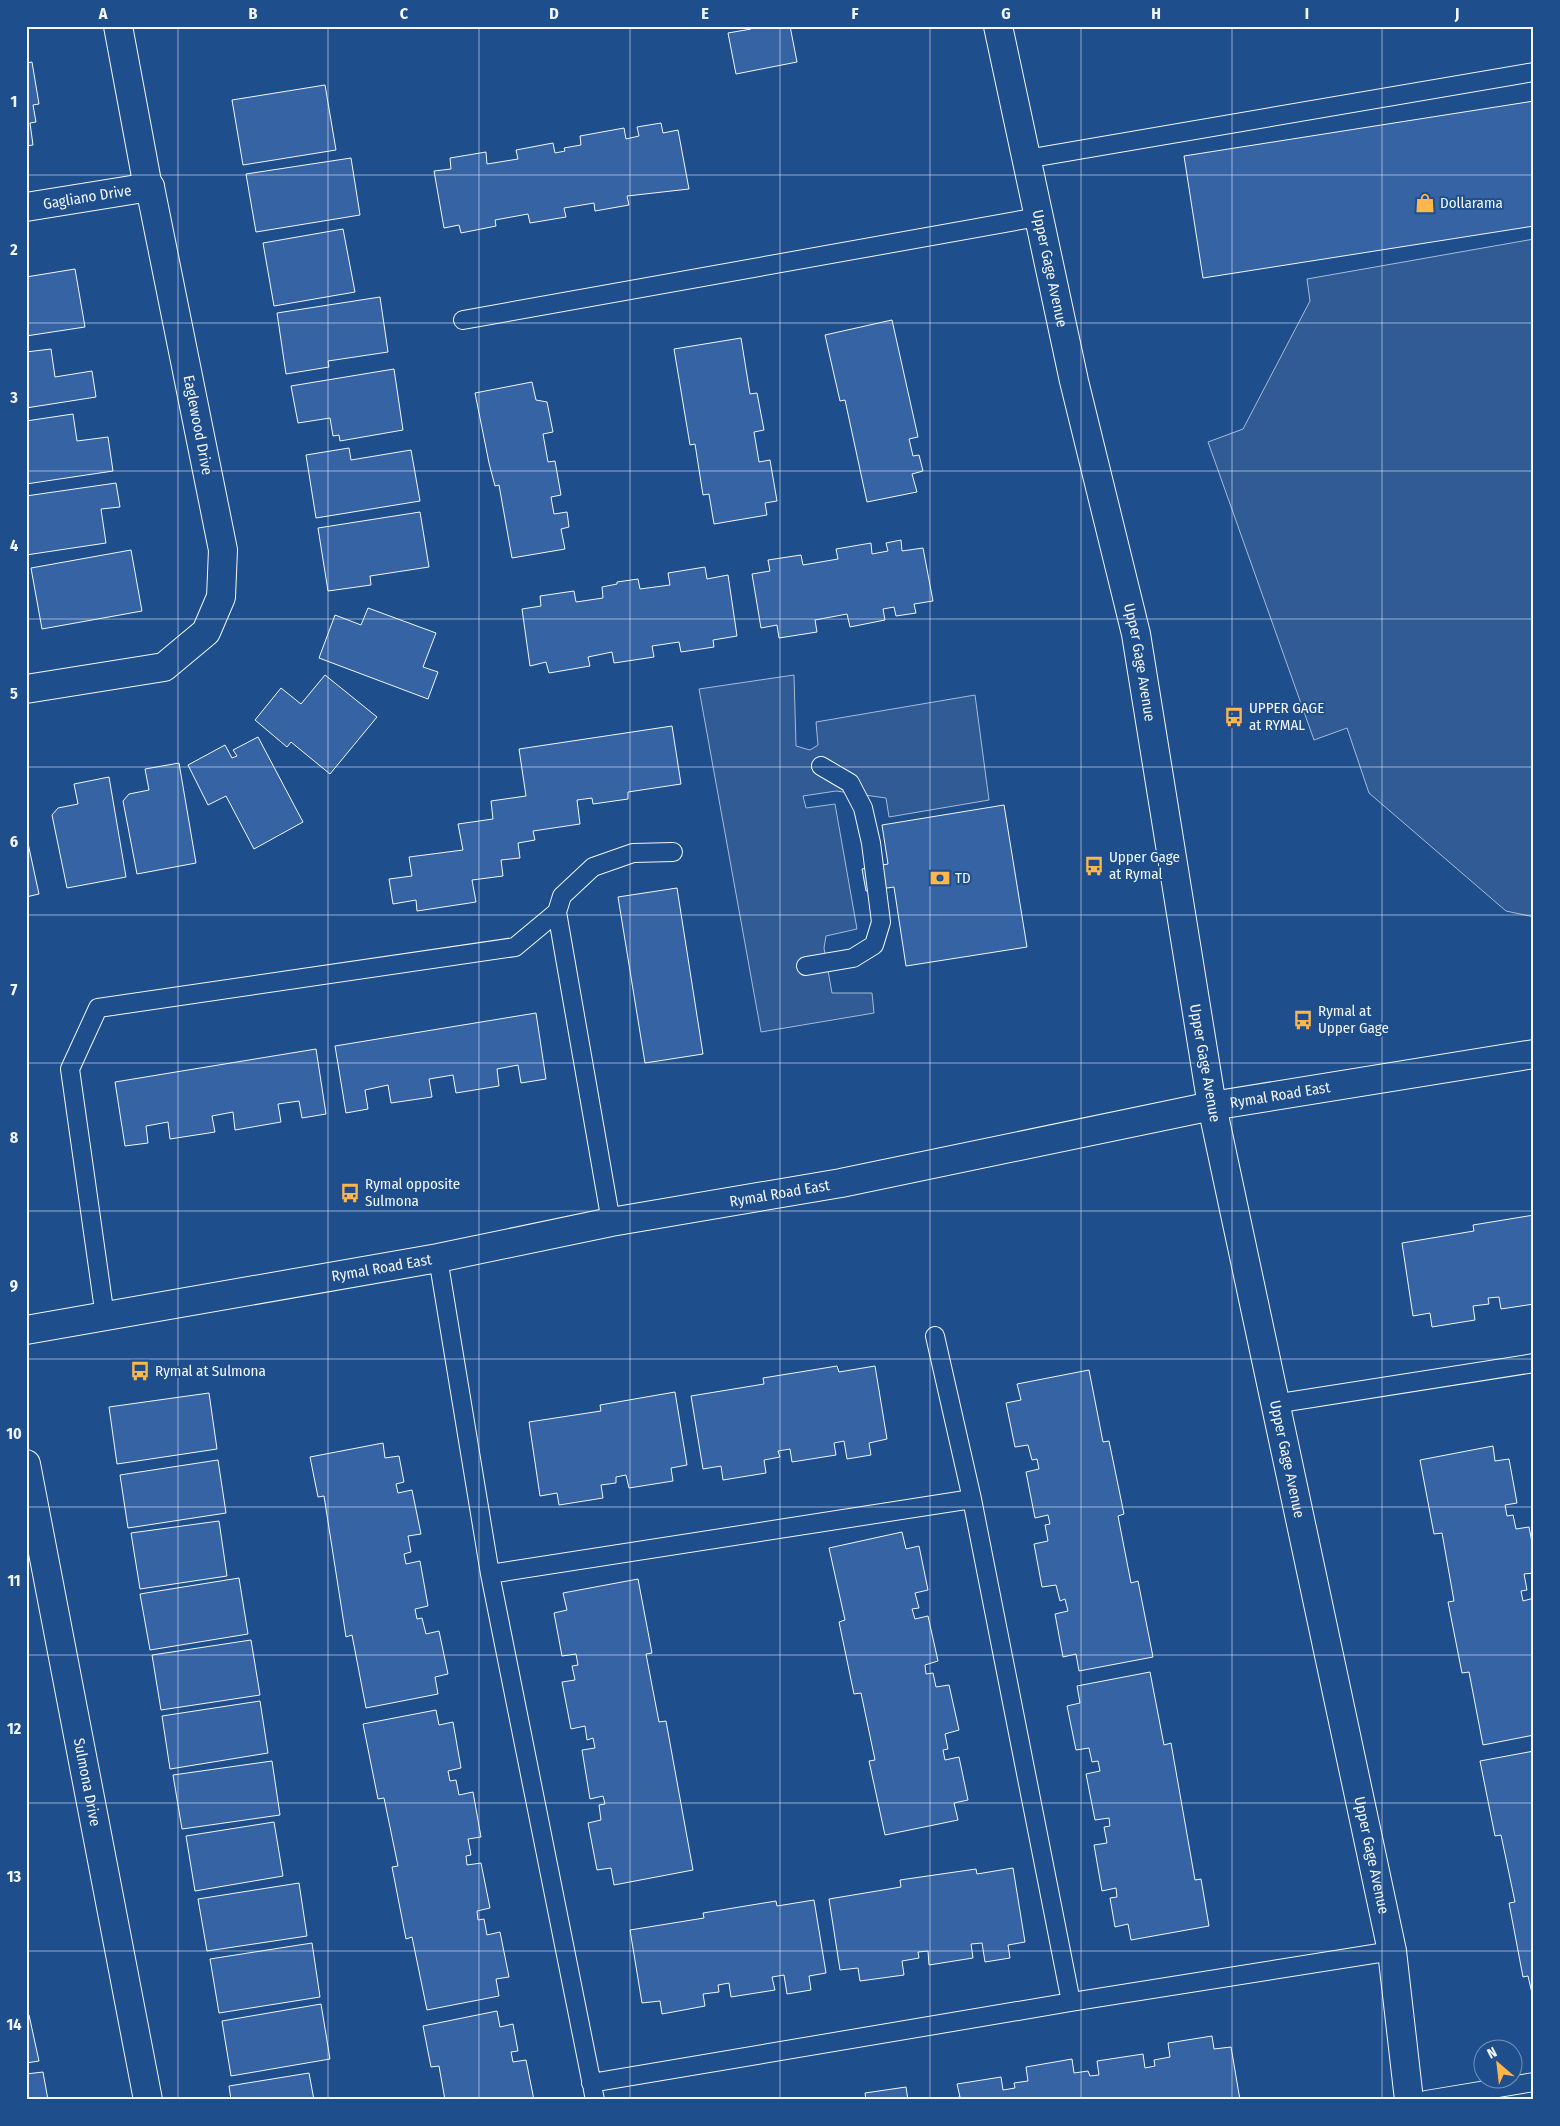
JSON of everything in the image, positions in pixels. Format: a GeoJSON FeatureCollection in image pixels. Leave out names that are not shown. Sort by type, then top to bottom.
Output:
{"type":"FeatureCollection","features":[{"type":"Feature","properties":{"kind":"main road","name":"Eaglewood Drive"},"geometry":{"type":"LineString","coordinates":[[26,690],[164,667],[206,632],[221,597],[224,550],[150,187],[147,182],[118,26]]}},
{"type":"Feature","properties":{"kind":"main road","name":"Upper Gage Avenue"},"geometry":{"type":"LineString","coordinates":[[998,26],[1074,381],[1136,634],[1212,1106],[1392,1951],[1409,2100]]}},
{"type":"Feature","properties":{"kind":"main road","name":"Gagliano Drive"},"geometry":{"type":"LineString","coordinates":[[26,207],[150,187]]}},
{"type":"Feature","properties":{"kind":"main road","name":"Rymal Road East"},"geometry":{"type":"LineString","coordinates":[[26,1330],[438,1258],[611,1222],[841,1183],[1212,1106],[1534,1054]]}},
{"type":"Feature","properties":{"kind":"main road","name":"Sulmona Drive"},"geometry":{"type":"LineString","coordinates":[[26,1464],[148,2100]]}},
{"type":"Feature","properties":{"kind":"lane"},"geometry":{"type":"LineString","coordinates":[[1026,159],[1534,72]]}},
{"type":"Feature","properties":{"kind":"lane"},"geometry":{"type":"LineString","coordinates":[[463,320],[1038,217]]}},
{"type":"Feature","properties":{"kind":"lane"},"geometry":{"type":"LineString","coordinates":[[806,966],[852,958],[874,945],[881,922],[871,843],[863,808],[850,783],[821,766]]}},
{"type":"Feature","properties":{"kind":"lane"},"geometry":{"type":"LineString","coordinates":[[611,1222],[557,912],[562,896],[593,867],[633,853],[673,852]]}},
{"type":"Feature","properties":{"kind":"lane"},"geometry":{"type":"LineString","coordinates":[[105,1317],[70,1069],[98,1008],[515,947],[557,912]]}},
{"type":"Feature","properties":{"kind":"lane"},"geometry":{"type":"LineString","coordinates":[[438,1258],[490,1574],[593,2091],[1071,2002],[1392,1951]]}},
{"type":"Feature","properties":{"kind":"lane"},"geometry":{"type":"LineString","coordinates":[[935,1336],[972,1499],[1071,2002]]}},
{"type":"Feature","properties":{"kind":"lane"},"geometry":{"type":"LineString","coordinates":[[1274,1404],[1534,1363]]}},
{"type":"Feature","properties":{"kind":"lane"},"geometry":{"type":"LineString","coordinates":[[490,1574],[972,1499]]}},
{"type":"Feature","properties":{"kind":"lane"},"geometry":{"type":"LineString","coordinates":[[1426,2100],[1534,2082]]}},
{"type":"Feature","properties":{"kind":"shaded area"},"geometry":{"type":"Polygon","coordinates":[[[1534,239],[1534,917],[1506,911],[1369,793],[1347,728],[1314,740],[1208,442],[1243,429],[1310,301],[1307,279],[1534,239]]]}},
{"type":"Feature","properties":{"kind":"shaded area"},"geometry":{"type":"Polygon","coordinates":[[[794,675],[796,746],[810,750],[818,745],[816,722],[975,695],[989,800],[889,817],[886,798],[836,791],[803,796],[806,808],[835,804],[857,929],[826,936],[824,948],[832,993],[872,993],[874,1013],[761,1032],[699,689],[794,675]]]}},
{"type":"Feature","properties":{"kind":"building"},"geometry":{"type":"Polygon","coordinates":[[[751,26],[790,26],[797,62],[736,74],[728,33],[751,29],[751,26]]]}},
{"type":"Feature","properties":{"kind":"building"},"geometry":{"type":"Polygon","coordinates":[[[32,62],[39,104],[33,105],[36,122],[30,123],[33,145],[26,146],[26,63],[32,62]]]}},
{"type":"Feature","properties":{"kind":"building"},"geometry":{"type":"Polygon","coordinates":[[[325,85],[336,150],[243,165],[232,100],[325,85]]]}},
{"type":"Feature","properties":{"kind":"building"},"geometry":{"type":"Polygon","coordinates":[[[1534,101],[1534,226],[1203,278],[1184,156],[1534,101]]]}},
{"type":"Feature","properties":{"kind":"building"},"geometry":{"type":"Polygon","coordinates":[[[661,123],[663,133],[678,130],[689,189],[627,196],[629,205],[595,211],[594,203],[564,208],[566,217],[530,223],[528,214],[495,220],[496,226],[461,233],[459,225],[444,228],[434,171],[451,169],[450,158],[486,152],[487,164],[518,159],[516,150],[553,143],[555,153],[565,151],[564,148],[581,145],[580,136],[624,128],[626,139],[639,136],[637,127],[661,123]]]}},
{"type":"Feature","properties":{"kind":"building"},"geometry":{"type":"Polygon","coordinates":[[[351,158],[360,215],[256,232],[246,174],[351,158]]]}},
{"type":"Feature","properties":{"kind":"building"},"geometry":{"type":"Polygon","coordinates":[[[343,229],[355,292],[274,306],[263,243],[343,229]]]}},
{"type":"Feature","properties":{"kind":"building"},"geometry":{"type":"Polygon","coordinates":[[[75,269],[85,327],[26,336],[26,277],[75,269]]]}},
{"type":"Feature","properties":{"kind":"building"},"geometry":{"type":"Polygon","coordinates":[[[380,297],[388,352],[328,361],[329,367],[286,374],[277,313],[380,297]]]}},
{"type":"Feature","properties":{"kind":"building"},"geometry":{"type":"Polygon","coordinates":[[[892,320],[918,437],[909,439],[913,456],[919,455],[923,471],[912,474],[917,492],[867,502],[845,400],[840,401],[825,335],[892,320]]]}},
{"type":"Feature","properties":{"kind":"building"},"geometry":{"type":"Polygon","coordinates":[[[741,338],[750,394],[757,393],[764,430],[754,432],[759,462],[770,460],[777,501],[765,503],[767,515],[714,524],[709,494],[703,495],[695,444],[690,445],[674,349],[741,338]]]}},
{"type":"Feature","properties":{"kind":"building"},"geometry":{"type":"Polygon","coordinates":[[[51,349],[55,377],[92,371],[96,397],[26,408],[26,352],[51,349]]]}},
{"type":"Feature","properties":{"kind":"building"},"geometry":{"type":"Polygon","coordinates":[[[394,369],[403,430],[340,441],[339,435],[333,436],[330,418],[298,423],[291,386],[394,369]]]}},
{"type":"Feature","properties":{"kind":"building"},"geometry":{"type":"Polygon","coordinates":[[[532,382],[536,400],[547,402],[553,432],[543,434],[548,462],[555,461],[561,495],[551,497],[554,514],[567,512],[569,527],[561,529],[565,549],[512,558],[499,485],[495,486],[489,463],[475,393],[532,382]]]}},
{"type":"Feature","properties":{"kind":"building"},"geometry":{"type":"Polygon","coordinates":[[[73,414],[77,441],[108,437],[113,471],[26,484],[26,421],[73,414]]]}},
{"type":"Feature","properties":{"kind":"building"},"geometry":{"type":"Polygon","coordinates":[[[349,448],[351,460],[411,450],[420,501],[316,518],[306,455],[349,448]]]}},
{"type":"Feature","properties":{"kind":"building"},"geometry":{"type":"Polygon","coordinates":[[[116,483],[120,507],[101,509],[106,543],[26,555],[26,496],[116,483]]]}},
{"type":"Feature","properties":{"kind":"building"},"geometry":{"type":"Polygon","coordinates":[[[420,512],[429,567],[370,576],[371,585],[328,591],[318,528],[420,512]]]}},
{"type":"Feature","properties":{"kind":"building"},"geometry":{"type":"Polygon","coordinates":[[[901,540],[902,551],[923,548],[933,601],[914,604],[916,613],[896,616],[894,607],[883,609],[885,620],[850,627],[847,614],[815,620],[817,632],[779,638],[777,625],[761,628],[752,574],[770,571],[768,560],[801,555],[803,565],[838,559],[836,549],[871,543],[872,554],[888,551],[886,543],[901,540]]]}},
{"type":"Feature","properties":{"kind":"building"},"geometry":{"type":"Polygon","coordinates":[[[131,550],[142,611],[42,629],[31,568],[131,550]]]}},
{"type":"Feature","properties":{"kind":"building"},"geometry":{"type":"Polygon","coordinates":[[[705,567],[707,579],[728,575],[737,636],[713,640],[714,647],[681,652],[679,642],[652,646],[654,657],[614,663],[612,652],[588,657],[590,666],[549,673],[546,662],[530,666],[522,609],[541,606],[540,596],[574,591],[576,602],[603,598],[602,587],[617,584],[617,582],[638,579],[640,589],[670,585],[668,573],[705,567]]]}},
{"type":"Feature","properties":{"kind":"building"},"geometry":{"type":"Polygon","coordinates":[[[368,608],[436,633],[423,667],[438,672],[428,699],[319,658],[335,615],[361,625],[368,608]]]}},
{"type":"Feature","properties":{"kind":"building"},"geometry":{"type":"Polygon","coordinates":[[[325,675],[377,717],[330,774],[291,742],[287,747],[255,720],[281,688],[301,704],[325,675]]]}},
{"type":"Feature","properties":{"kind":"building"},"geometry":{"type":"Polygon","coordinates":[[[672,726],[681,784],[628,792],[628,799],[593,804],[592,798],[577,800],[580,824],[533,831],[535,840],[518,843],[520,858],[501,860],[503,876],[472,880],[476,902],[417,911],[416,900],[393,904],[389,879],[412,876],[409,857],[463,850],[458,824],[493,819],[491,801],[526,796],[519,749],[672,726]]]}},
{"type":"Feature","properties":{"kind":"building"},"geometry":{"type":"Polygon","coordinates":[[[258,737],[303,822],[254,849],[226,796],[208,805],[188,765],[225,745],[232,758],[237,756],[233,750],[258,737]]]}},
{"type":"Feature","properties":{"kind":"building"},"geometry":{"type":"Polygon","coordinates":[[[179,763],[196,863],[137,874],[123,801],[129,794],[149,790],[145,769],[179,763]]]}},
{"type":"Feature","properties":{"kind":"building"},"geometry":{"type":"Polygon","coordinates":[[[109,777],[126,877],[67,888],[52,815],[58,808],[78,804],[74,784],[109,777]]]}},
{"type":"Feature","properties":{"kind":"building","name":"TD"},"geometry":{"type":"Polygon","coordinates":[[[1004,805],[1027,947],[906,966],[894,887],[866,891],[862,869],[888,864],[882,825],[1004,805]]]}},
{"type":"Feature","properties":{"kind":"building"},"geometry":{"type":"Polygon","coordinates":[[[26,834],[39,894],[26,897],[26,834]]]}},
{"type":"Feature","properties":{"kind":"building"},"geometry":{"type":"Polygon","coordinates":[[[677,888],[703,1054],[645,1063],[618,897],[677,888]]]}},
{"type":"Feature","properties":{"kind":"building"},"geometry":{"type":"Polygon","coordinates":[[[536,1013],[546,1079],[521,1083],[518,1065],[497,1069],[499,1086],[456,1093],[453,1075],[429,1079],[432,1097],[391,1103],[388,1085],[365,1090],[368,1109],[346,1113],[335,1046],[536,1013]]]}},
{"type":"Feature","properties":{"kind":"building"},"geometry":{"type":"Polygon","coordinates":[[[316,1049],[326,1114],[302,1118],[299,1101],[278,1104],[281,1122],[235,1130],[233,1112],[212,1116],[215,1132],[170,1139],[168,1122],[146,1126],[148,1143],[125,1146],[115,1082],[316,1049]]]}},
{"type":"Feature","properties":{"kind":"building"},"geometry":{"type":"Polygon","coordinates":[[[1534,1215],[1534,1304],[1501,1309],[1499,1297],[1488,1298],[1489,1304],[1473,1306],[1475,1320],[1432,1327],[1430,1313],[1413,1316],[1402,1243],[1474,1231],[1473,1225],[1534,1215]]]}},
{"type":"Feature","properties":{"kind":"building"},"geometry":{"type":"Polygon","coordinates":[[[837,1366],[839,1372],[875,1366],[887,1439],[869,1443],[871,1455],[847,1459],[844,1441],[834,1443],[836,1455],[792,1462],[790,1449],[778,1451],[780,1457],[764,1460],[766,1473],[723,1480],[721,1466],[703,1469],[691,1396],[764,1384],[763,1378],[837,1366]]]}},
{"type":"Feature","properties":{"kind":"building"},"geometry":{"type":"Polygon","coordinates":[[[1089,1370],[1103,1442],[1109,1441],[1124,1514],[1118,1516],[1131,1583],[1138,1581],[1153,1657],[1079,1671],[1076,1654],[1063,1657],[1055,1614],[1068,1611],[1065,1599],[1060,1601],[1056,1585],[1042,1587],[1034,1544],[1048,1541],[1045,1525],[1050,1524],[1048,1515],[1035,1518],[1026,1472],[1039,1469],[1037,1459],[1032,1460],[1028,1445],[1015,1447],[1006,1403],[1021,1400],[1017,1384],[1089,1370]]]}},
{"type":"Feature","properties":{"kind":"building"},"geometry":{"type":"Polygon","coordinates":[[[675,1392],[687,1465],[671,1468],[673,1481],[629,1488],[626,1475],[616,1477],[616,1483],[601,1485],[603,1498],[559,1505],[557,1493],[540,1496],[529,1422],[601,1411],[600,1405],[675,1392]]]}},
{"type":"Feature","properties":{"kind":"building"},"geometry":{"type":"Polygon","coordinates":[[[209,1393],[217,1449],[117,1464],[109,1407],[209,1393]]]}},
{"type":"Feature","properties":{"kind":"building"},"geometry":{"type":"Polygon","coordinates":[[[383,1443],[385,1458],[399,1456],[404,1482],[396,1484],[398,1493],[412,1490],[421,1534],[408,1536],[411,1552],[404,1554],[406,1564],[420,1561],[428,1606],[415,1609],[417,1619],[422,1618],[426,1634],[439,1631],[448,1674],[435,1677],[438,1694],[366,1708],[352,1635],[346,1637],[324,1496],[318,1497],[310,1457],[383,1443]]]}},
{"type":"Feature","properties":{"kind":"building"},"geometry":{"type":"Polygon","coordinates":[[[1493,1446],[1495,1461],[1509,1459],[1517,1503],[1505,1505],[1507,1516],[1513,1515],[1516,1529],[1529,1527],[1534,1553],[1534,1573],[1524,1574],[1527,1590],[1521,1591],[1523,1601],[1534,1598],[1534,1646],[1532,1646],[1534,1654],[1534,1735],[1483,1745],[1469,1672],[1462,1673],[1448,1602],[1454,1601],[1442,1533],[1434,1534],[1420,1460],[1493,1446]]]}},
{"type":"Feature","properties":{"kind":"building"},"geometry":{"type":"Polygon","coordinates":[[[218,1460],[226,1513],[128,1528],[120,1475],[218,1460]]]}},
{"type":"Feature","properties":{"kind":"building"},"geometry":{"type":"Polygon","coordinates":[[[219,1521],[227,1576],[140,1589],[131,1533],[219,1521]]]}},
{"type":"Feature","properties":{"kind":"building"},"geometry":{"type":"Polygon","coordinates":[[[902,1532],[906,1549],[919,1546],[928,1590],[915,1593],[919,1608],[912,1609],[915,1619],[928,1616],[938,1661],[925,1665],[926,1674],[933,1673],[936,1687],[949,1685],[959,1730],[945,1734],[948,1749],[943,1750],[945,1760],[959,1757],[968,1800],[954,1803],[958,1820],[885,1835],[869,1761],[875,1760],[861,1693],[854,1694],[839,1622],[845,1620],[829,1548],[902,1532]]]}},
{"type":"Feature","properties":{"kind":"building"},"geometry":{"type":"Polygon","coordinates":[[[239,1578],[248,1634],[150,1650],[140,1594],[239,1578]]]}},
{"type":"Feature","properties":{"kind":"building"},"geometry":{"type":"Polygon","coordinates":[[[638,1579],[652,1653],[646,1654],[659,1722],[666,1721],[693,1870],[614,1885],[611,1868],[597,1870],[588,1823],[601,1820],[599,1805],[605,1804],[603,1796],[590,1799],[582,1750],[595,1748],[593,1738],[587,1740],[585,1726],[571,1729],[562,1682],[575,1680],[572,1666],[578,1665],[576,1654],[562,1656],[554,1613],[567,1610],[563,1593],[638,1579]]]}},
{"type":"Feature","properties":{"kind":"building"},"geometry":{"type":"Polygon","coordinates":[[[251,1640],[260,1695],[161,1710],[152,1655],[251,1640]]]}},
{"type":"Feature","properties":{"kind":"building"},"geometry":{"type":"Polygon","coordinates":[[[1150,1672],[1164,1745],[1171,1743],[1195,1880],[1201,1879],[1209,1926],[1131,1940],[1128,1924],[1115,1927],[1110,1898],[1117,1897],[1116,1888],[1102,1891],[1094,1845],[1107,1843],[1104,1827],[1110,1826],[1109,1818],[1095,1820],[1086,1774],[1100,1771],[1098,1761],[1092,1762],[1089,1748],[1076,1750],[1067,1706],[1080,1703],[1077,1686],[1150,1672]]]}},
{"type":"Feature","properties":{"kind":"building"},"geometry":{"type":"Polygon","coordinates":[[[260,1701],[268,1753],[170,1769],[162,1716],[260,1701]]]}},
{"type":"Feature","properties":{"kind":"building"},"geometry":{"type":"Polygon","coordinates":[[[436,1710],[439,1725],[453,1722],[461,1768],[448,1771],[450,1781],[456,1780],[459,1795],[473,1792],[481,1837],[468,1839],[471,1855],[466,1856],[467,1865],[481,1863],[490,1908],[477,1911],[478,1920],[484,1919],[487,1935],[500,1932],[509,1977],[496,1979],[499,1996],[427,2010],[412,1937],[406,1939],[392,1867],[398,1866],[384,1798],[378,1799],[363,1724],[436,1710]]]}},
{"type":"Feature","properties":{"kind":"building"},"geometry":{"type":"Polygon","coordinates":[[[1534,1751],[1534,2002],[1528,1976],[1523,1977],[1509,1903],[1515,1902],[1501,1835],[1495,1836],[1480,1761],[1534,1751]]]}},
{"type":"Feature","properties":{"kind":"building"},"geometry":{"type":"Polygon","coordinates":[[[272,1761],[280,1815],[182,1829],[173,1775],[272,1761]]]}},
{"type":"Feature","properties":{"kind":"building"},"geometry":{"type":"Polygon","coordinates":[[[274,1822],[283,1876],[195,1891],[186,1836],[274,1822]]]}},
{"type":"Feature","properties":{"kind":"building"},"geometry":{"type":"Polygon","coordinates":[[[1013,1868],[1025,1942],[1008,1945],[1010,1958],[985,1962],[982,1943],[971,1944],[973,1958],[929,1965],[928,1951],[918,1952],[919,1958],[902,1961],[904,1975],[860,1981],[858,1968],[840,1970],[829,1899],[901,1887],[900,1880],[976,1869],[977,1874],[1013,1868]]]}},
{"type":"Feature","properties":{"kind":"building"},"geometry":{"type":"Polygon","coordinates":[[[299,1883],[307,1936],[207,1951],[198,1899],[299,1883]]]}},
{"type":"Feature","properties":{"kind":"building"},"geometry":{"type":"Polygon","coordinates":[[[814,1900],[826,1973],[809,1976],[811,1990],[787,1994],[784,1975],[772,1977],[775,1990],[731,1997],[729,1983],[718,1985],[719,1992],[703,1994],[705,2006],[662,2014],[660,2001],[642,2003],[630,1930],[704,1918],[703,1913],[776,1901],[777,1906],[814,1900]]]}},
{"type":"Feature","properties":{"kind":"building"},"geometry":{"type":"Polygon","coordinates":[[[312,1943],[320,1997],[219,2013],[210,1959],[312,1943]]]}},
{"type":"Feature","properties":{"kind":"building"},"geometry":{"type":"Polygon","coordinates":[[[321,2004],[330,2059],[231,2076],[222,2021],[321,2004]]]}},
{"type":"Feature","properties":{"kind":"building"},"geometry":{"type":"Polygon","coordinates":[[[497,2011],[500,2027],[513,2024],[518,2051],[511,2052],[513,2062],[526,2060],[534,2100],[445,2100],[439,2066],[431,2067],[423,2026],[497,2011]]]}},
{"type":"Feature","properties":{"kind":"building"},"geometry":{"type":"Polygon","coordinates":[[[26,2015],[29,2015],[39,2061],[26,2063],[26,2015]]]}},
{"type":"Feature","properties":{"kind":"building"},"geometry":{"type":"Polygon","coordinates":[[[1212,2036],[1214,2049],[1231,2047],[1240,2100],[943,2100],[960,2097],[957,2084],[1001,2077],[1003,2090],[1015,2088],[1014,2083],[1028,2081],[1026,2067],[1072,2059],[1074,2073],[1088,2071],[1090,2076],[1099,2075],[1097,2061],[1143,2054],[1145,2068],[1155,2066],[1154,2060],[1170,2057],[1168,2043],[1212,2036]]]}},
{"type":"Feature","properties":{"kind":"building"},"geometry":{"type":"Polygon","coordinates":[[[43,2072],[48,2100],[26,2100],[26,2074],[43,2072]]]}},
{"type":"Feature","properties":{"kind":"building"},"geometry":{"type":"Polygon","coordinates":[[[309,2073],[314,2100],[231,2100],[229,2086],[309,2073]]]}},
{"type":"Feature","properties":{"kind":"building"},"geometry":{"type":"Polygon","coordinates":[[[906,2087],[908,2100],[866,2100],[865,2093],[906,2087]]]}},
{"type":"Feature","properties":{"kind":"place","name":"Dollarama"},"geometry":{"type":"Point","coordinates":[1425,203]}},
{"type":"Feature","properties":{"kind":"place","name":"UPPER GAGE at RYMAL"},"geometry":{"type":"Point","coordinates":[1234,717]}},
{"type":"Feature","properties":{"kind":"place","name":"Upper Gage at Rymal"},"geometry":{"type":"Point","coordinates":[1094,866]}},
{"type":"Feature","properties":{"kind":"place","name":"TD"},"geometry":{"type":"Point","coordinates":[940,878]}},
{"type":"Feature","properties":{"kind":"place","name":"Rymal at Upper Gage"},"geometry":{"type":"Point","coordinates":[1303,1020]}},
{"type":"Feature","properties":{"kind":"place","name":"Rymal opposite Sulmona"},"geometry":{"type":"Point","coordinates":[350,1193]}},
{"type":"Feature","properties":{"kind":"place","name":"Rymal at Sulmona"},"geometry":{"type":"Point","coordinates":[140,1371]}}]}
